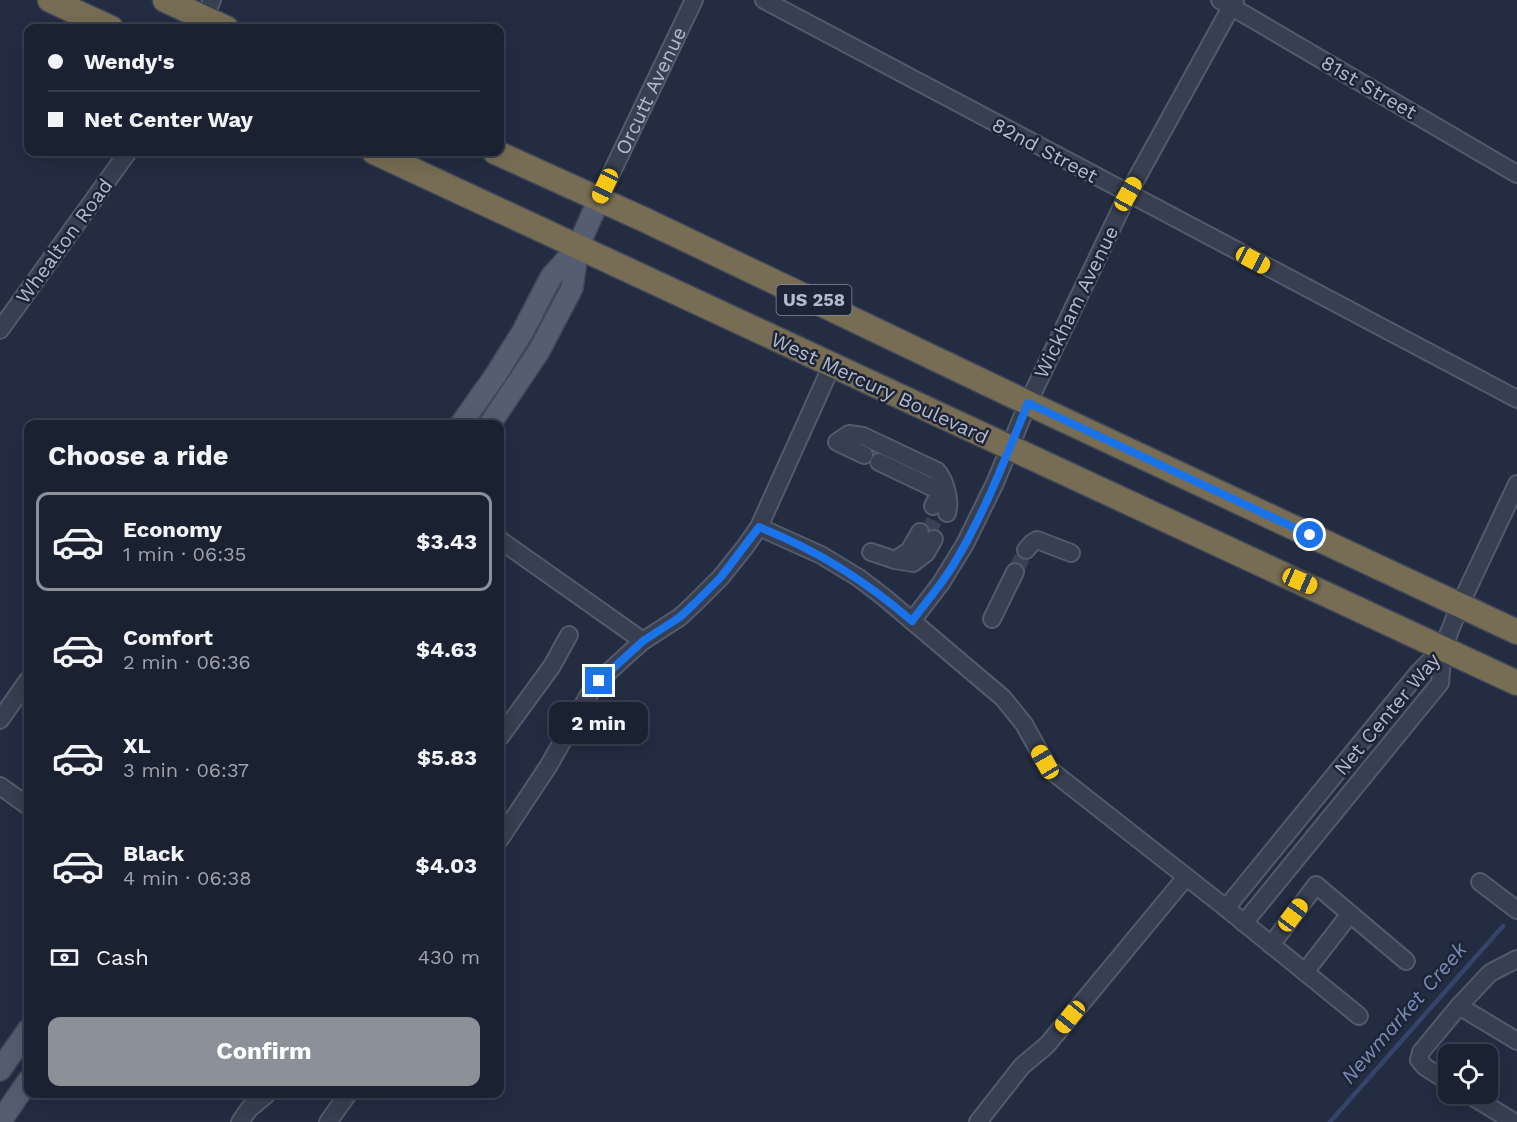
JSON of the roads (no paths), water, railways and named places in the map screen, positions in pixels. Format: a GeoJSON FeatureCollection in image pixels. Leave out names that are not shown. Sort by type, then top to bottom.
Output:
{"type":"FeatureCollection","features":[{"type":"Feature","properties":{"kind":"highway"},"geometry":{"type":"LineString","coordinates":[[50,0],[102,24]]}},
{"type":"Feature","properties":{"kind":"highway"},"geometry":{"type":"LineString","coordinates":[[165,0],[219,24]]}},
{"type":"Feature","properties":{"kind":"highway","name":"West Mercury Boulevard"},"geometry":{"type":"LineString","coordinates":[[383,156],[1517,683]]}},
{"type":"Feature","properties":{"kind":"highway","name":"US 258"},"geometry":{"type":"LineString","coordinates":[[504,156],[1517,632]]}},
{"type":"Feature","properties":{"kind":"main road","name":"Orcutt Avenue"},"geometry":{"type":"LineString","coordinates":[[493,420],[539,351],[572,288],[578,247],[599,199]]}},
{"type":"Feature","properties":{"kind":"main road","name":"Orcutt Avenue"},"geometry":{"type":"LineString","coordinates":[[464,420],[522,333],[551,277],[578,247]]}},
{"type":"Feature","properties":{"kind":"main road"},"geometry":{"type":"LineString","coordinates":[[0,1070],[24,1036]]}},
{"type":"Feature","properties":{"kind":"main road"},"geometry":{"type":"LineString","coordinates":[[0,1122],[24,1087]]}},
{"type":"Feature","properties":{"kind":"street","name":"Orcutt Avenue"},"geometry":{"type":"LineString","coordinates":[[599,199],[694,0]]}},
{"type":"Feature","properties":{"kind":"street","name":"82nd Street"},"geometry":{"type":"LineString","coordinates":[[764,0],[1517,399]]}},
{"type":"Feature","properties":{"kind":"street","name":"Wickham Avenue"},"geometry":{"type":"LineString","coordinates":[[912,621],[941,583],[965,544],[1010,448],[1028,403],[1128,194],[1229,2]]}},
{"type":"Feature","properties":{"kind":"street","name":"81st Street"},"geometry":{"type":"LineString","coordinates":[[1229,2],[1517,174]]}},
{"type":"Feature","properties":{"kind":"street","name":"Whealton Road"},"geometry":{"type":"LineString","coordinates":[[0,330],[125,156]]}},
{"type":"Feature","properties":{"kind":"street"},"geometry":{"type":"LineString","coordinates":[[504,833],[549,765],[599,681],[643,641],[680,617],[694,604],[721,577],[759,527],[832,365]]}},
{"type":"Feature","properties":{"kind":"street"},"geometry":{"type":"LineString","coordinates":[[849,434],[863,436],[937,471],[945,482],[941,505],[871,459],[837,442],[849,434]]}},
{"type":"Feature","properties":{"kind":"street"},"geometry":{"type":"LineString","coordinates":[[1443,648],[1460,605],[1517,484]]}},
{"type":"Feature","properties":{"kind":"street"},"geometry":{"type":"LineString","coordinates":[[759,527],[804,546],[839,565],[885,598],[1003,698],[1024,724],[1049,769],[1359,1016]]}},
{"type":"Feature","properties":{"kind":"street"},"geometry":{"type":"LineString","coordinates":[[871,552],[895,560],[927,535]]}},
{"type":"Feature","properties":{"kind":"street"},"geometry":{"type":"LineString","coordinates":[[1026,550],[1037,540],[1071,553]]}},
{"type":"Feature","properties":{"kind":"street"},"geometry":{"type":"LineString","coordinates":[[504,543],[643,641]]}},
{"type":"Feature","properties":{"kind":"street"},"geometry":{"type":"LineString","coordinates":[[993,619],[1015,572]]}},
{"type":"Feature","properties":{"kind":"street"},"geometry":{"type":"LineString","coordinates":[[504,732],[552,666],[568,635]]}},
{"type":"Feature","properties":{"kind":"street","name":"Net Center Way"},"geometry":{"type":"LineString","coordinates":[[1226,908],[1418,673],[1443,648]]}},
{"type":"Feature","properties":{"kind":"street","name":"Net Center Way"},"geometry":{"type":"LineString","coordinates":[[1244,923],[1440,683],[1443,648]]}},
{"type":"Feature","properties":{"kind":"street"},"geometry":{"type":"LineString","coordinates":[[0,720],[24,686]]}},
{"type":"Feature","properties":{"kind":"street"},"geometry":{"type":"LineString","coordinates":[[0,786],[24,803]]}},
{"type":"Feature","properties":{"kind":"street"},"geometry":{"type":"LineString","coordinates":[[978,1122],[1022,1066],[1047,1045],[1186,877]]}},
{"type":"Feature","properties":{"kind":"street"},"geometry":{"type":"LineString","coordinates":[[1480,882],[1517,910]]}},
{"type":"Feature","properties":{"kind":"street"},"geometry":{"type":"LineString","coordinates":[[1271,945],[1316,885],[1406,960]]}},
{"type":"Feature","properties":{"kind":"street"},"geometry":{"type":"LineString","coordinates":[[1305,972],[1350,914]]}},
{"type":"Feature","properties":{"kind":"street"},"geometry":{"type":"LineString","coordinates":[[1438,1075],[1419,1060],[1421,1052],[1490,973],[1517,959]]}},
{"type":"Feature","properties":{"kind":"street"},"geometry":{"type":"LineString","coordinates":[[1459,1006],[1517,1041]]}},
{"type":"Feature","properties":{"kind":"street"},"geometry":{"type":"LineString","coordinates":[[240,1122],[249,1109],[262,1098]]}},
{"type":"Feature","properties":{"kind":"street"},"geometry":{"type":"LineString","coordinates":[[328,1122],[345,1098]]}},
{"type":"Feature","properties":{"kind":"street"},"geometry":{"type":"LineString","coordinates":[[1484,1104],[1514,1122]]}},
{"type":"Feature","properties":{"kind":"waterway","name":"Newmarket Creek"},"geometry":{"type":"LineString","coordinates":[[1330,1122],[1503,926]]}},
{"type":"Feature","properties":{"kind":"tunnel"},"geometry":{"type":"LineString","coordinates":[[927,535],[940,509]]}},
{"type":"Feature","properties":{"kind":"tunnel"},"geometry":{"type":"LineString","coordinates":[[1015,572],[1026,550]]}}]}
